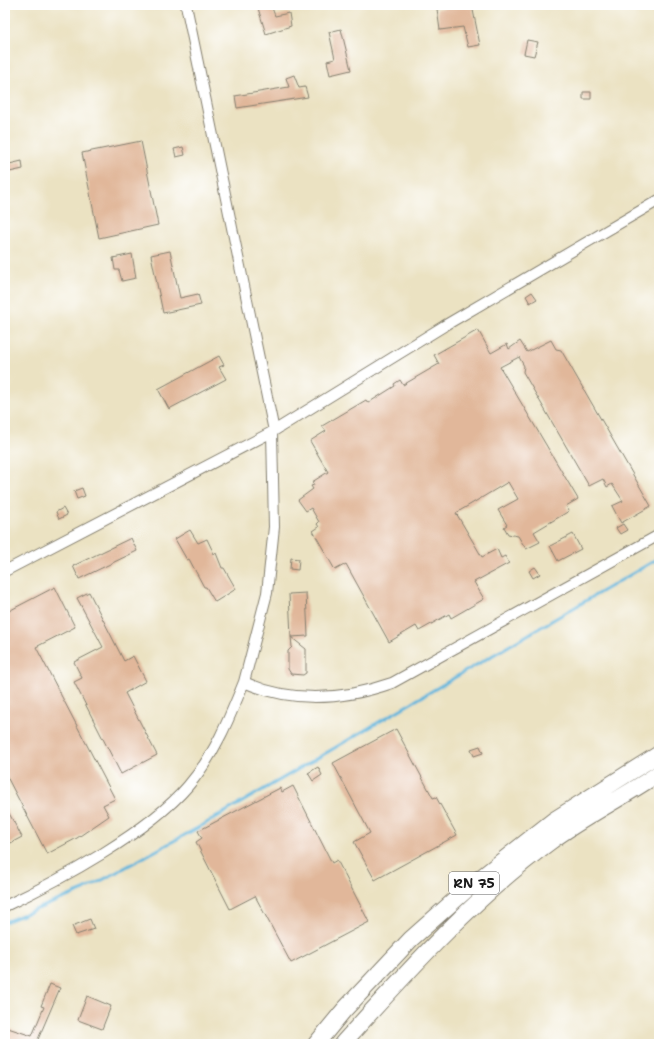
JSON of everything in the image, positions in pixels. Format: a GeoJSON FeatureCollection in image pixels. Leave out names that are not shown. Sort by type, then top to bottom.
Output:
{"type":"FeatureCollection","features":[{"type":"Feature","properties":{"kind":"highway","name":"RN 75"},"geometry":{"type":"LineString","coordinates":[[316,1044],[344,1010],[411,939],[473,884],[554,820],[659,754]]}},
{"type":"Feature","properties":{"kind":"highway","name":"RN 75"},"geometry":{"type":"LineString","coordinates":[[342,1044],[419,958],[487,893],[551,841],[659,773]]}},
{"type":"Feature","properties":{"kind":"street"},"geometry":{"type":"LineString","coordinates":[[5,906],[61,877],[120,842],[167,806],[188,786],[214,750],[244,682],[268,593],[274,527],[273,431],[186,5]]}},
{"type":"Feature","properties":{"kind":"street"},"geometry":{"type":"LineString","coordinates":[[5,571],[273,431],[444,326],[659,200]]}},
{"type":"Feature","properties":{"kind":"street"},"geometry":{"type":"LineString","coordinates":[[244,682],[269,692],[288,696],[314,698],[342,696],[366,692],[392,683],[659,535]]}},
{"type":"Feature","properties":{"kind":"building"},"geometry":{"type":"Polygon","coordinates":[[[257,5],[271,5],[275,16],[289,13],[291,26],[266,34],[257,5]]]}},
{"type":"Feature","properties":{"kind":"building"},"geometry":{"type":"Polygon","coordinates":[[[460,5],[472,5],[480,45],[468,47],[463,27],[440,30],[437,9],[460,5]]]}},
{"type":"Feature","properties":{"kind":"building"},"geometry":{"type":"Polygon","coordinates":[[[341,29],[351,70],[330,75],[327,61],[335,59],[329,32],[341,29]]]}},
{"type":"Feature","properties":{"kind":"building"},"geometry":{"type":"Polygon","coordinates":[[[527,40],[538,42],[534,56],[524,54],[527,40]]]}},
{"type":"Feature","properties":{"kind":"building"},"geometry":{"type":"Polygon","coordinates":[[[294,75],[299,88],[305,87],[308,97],[237,108],[235,96],[289,87],[286,78],[294,75]]]}},
{"type":"Feature","properties":{"kind":"building"},"geometry":{"type":"Polygon","coordinates":[[[583,92],[591,92],[591,99],[583,99],[583,92]]]}},
{"type":"Feature","properties":{"kind":"building"},"geometry":{"type":"Polygon","coordinates":[[[141,141],[158,225],[99,238],[82,153],[141,141]]]}},
{"type":"Feature","properties":{"kind":"building"},"geometry":{"type":"Polygon","coordinates":[[[183,147],[185,155],[176,157],[174,149],[183,147]]]}},
{"type":"Feature","properties":{"kind":"building"},"geometry":{"type":"Polygon","coordinates":[[[22,161],[23,169],[5,173],[5,165],[22,161]]]}},
{"type":"Feature","properties":{"kind":"building"},"geometry":{"type":"Polygon","coordinates":[[[170,251],[180,298],[198,294],[201,305],[163,313],[151,255],[170,251]]]}},
{"type":"Feature","properties":{"kind":"building"},"geometry":{"type":"Polygon","coordinates":[[[132,254],[136,278],[122,281],[119,270],[115,270],[113,258],[132,254]]]}},
{"type":"Feature","properties":{"kind":"building"},"geometry":{"type":"Polygon","coordinates":[[[532,292],[537,299],[530,303],[526,296],[532,292]]]}},
{"type":"Feature","properties":{"kind":"building"},"geometry":{"type":"Polygon","coordinates":[[[478,330],[491,353],[507,344],[509,349],[520,341],[527,352],[551,340],[556,349],[561,350],[651,506],[621,523],[612,506],[623,501],[612,484],[607,487],[603,479],[589,486],[523,372],[524,366],[519,357],[500,367],[578,499],[566,506],[569,511],[534,532],[540,542],[526,549],[518,536],[508,534],[504,527],[507,525],[498,510],[518,499],[508,482],[456,513],[482,557],[497,549],[501,558],[505,556],[509,563],[474,582],[484,599],[451,618],[449,614],[419,631],[416,626],[389,642],[346,564],[335,570],[313,531],[319,527],[317,524],[319,522],[311,508],[306,511],[298,500],[313,489],[311,486],[314,485],[312,482],[328,472],[310,441],[326,431],[322,426],[366,400],[368,403],[395,386],[394,384],[400,380],[403,385],[439,364],[434,355],[478,330]]]}},
{"type":"Feature","properties":{"kind":"building"},"geometry":{"type":"Polygon","coordinates":[[[219,356],[224,365],[219,367],[226,379],[169,409],[158,389],[219,356]]]}},
{"type":"Feature","properties":{"kind":"building"},"geometry":{"type":"Polygon","coordinates":[[[82,488],[85,496],[77,499],[74,491],[82,488]]]}},
{"type":"Feature","properties":{"kind":"building"},"geometry":{"type":"Polygon","coordinates":[[[63,508],[67,515],[59,519],[56,512],[63,508]]]}},
{"type":"Feature","properties":{"kind":"building"},"geometry":{"type":"Polygon","coordinates":[[[623,524],[627,530],[620,534],[616,528],[623,524]]]}},
{"type":"Feature","properties":{"kind":"building"},"geometry":{"type":"Polygon","coordinates":[[[190,530],[198,543],[207,539],[214,554],[216,553],[222,568],[224,568],[236,589],[215,602],[206,587],[204,587],[189,559],[187,560],[175,539],[190,530]]]}},
{"type":"Feature","properties":{"kind":"building"},"geometry":{"type":"Polygon","coordinates":[[[573,534],[581,549],[558,561],[550,546],[573,534]]]}},
{"type":"Feature","properties":{"kind":"building"},"geometry":{"type":"Polygon","coordinates":[[[131,538],[137,551],[79,579],[73,566],[131,538]]]}},
{"type":"Feature","properties":{"kind":"building"},"geometry":{"type":"Polygon","coordinates":[[[291,558],[299,559],[298,570],[290,569],[291,558]]]}},
{"type":"Feature","properties":{"kind":"building"},"geometry":{"type":"Polygon","coordinates":[[[535,567],[540,574],[533,578],[529,571],[535,567]]]}},
{"type":"Feature","properties":{"kind":"building"},"geometry":{"type":"Polygon","coordinates":[[[55,587],[75,627],[36,647],[115,799],[103,805],[109,816],[77,838],[47,854],[5,773],[5,613],[55,587]]]}},
{"type":"Feature","properties":{"kind":"building"},"geometry":{"type":"Polygon","coordinates":[[[89,592],[124,661],[133,656],[146,681],[125,693],[157,755],[121,774],[74,682],[82,678],[74,662],[103,647],[77,598],[89,592]]]}},
{"type":"Feature","properties":{"kind":"building"},"geometry":{"type":"Polygon","coordinates":[[[306,593],[308,636],[291,637],[289,594],[306,593]]]}},
{"type":"Feature","properties":{"kind":"building"},"geometry":{"type":"Polygon","coordinates":[[[291,637],[306,649],[306,673],[303,675],[291,674],[288,669],[288,651],[292,647],[291,637]]]}},
{"type":"Feature","properties":{"kind":"building"},"geometry":{"type":"Polygon","coordinates":[[[396,729],[433,798],[436,797],[457,835],[375,880],[354,842],[370,833],[333,763],[396,729]]]}},
{"type":"Feature","properties":{"kind":"building"},"geometry":{"type":"Polygon","coordinates":[[[480,746],[483,753],[474,756],[471,749],[480,746]]]}},
{"type":"Feature","properties":{"kind":"building"},"geometry":{"type":"Polygon","coordinates":[[[318,767],[322,775],[313,781],[308,773],[318,767]]]}},
{"type":"Feature","properties":{"kind":"building"},"geometry":{"type":"Polygon","coordinates":[[[293,786],[332,863],[337,860],[369,922],[291,963],[255,896],[230,909],[196,842],[202,838],[198,831],[280,788],[282,792],[293,786]]]}},
{"type":"Feature","properties":{"kind":"building"},"geometry":{"type":"Polygon","coordinates":[[[5,806],[22,837],[5,846],[5,806]]]}},
{"type":"Feature","properties":{"kind":"building"},"geometry":{"type":"Polygon","coordinates":[[[90,919],[94,929],[76,935],[72,926],[90,919]]]}},
{"type":"Feature","properties":{"kind":"building"},"geometry":{"type":"Polygon","coordinates":[[[50,984],[60,988],[36,1044],[5,1044],[5,1027],[32,1036],[44,1007],[41,1006],[50,984]]]}},
{"type":"Feature","properties":{"kind":"building"},"geometry":{"type":"Polygon","coordinates":[[[87,996],[111,1006],[102,1029],[78,1020],[87,996]]]}},
{"type":"Feature","properties":{"kind":"waterway"},"geometry":{"type":"LineString","coordinates":[[5,922],[84,890],[203,825],[659,558]]}}]}
